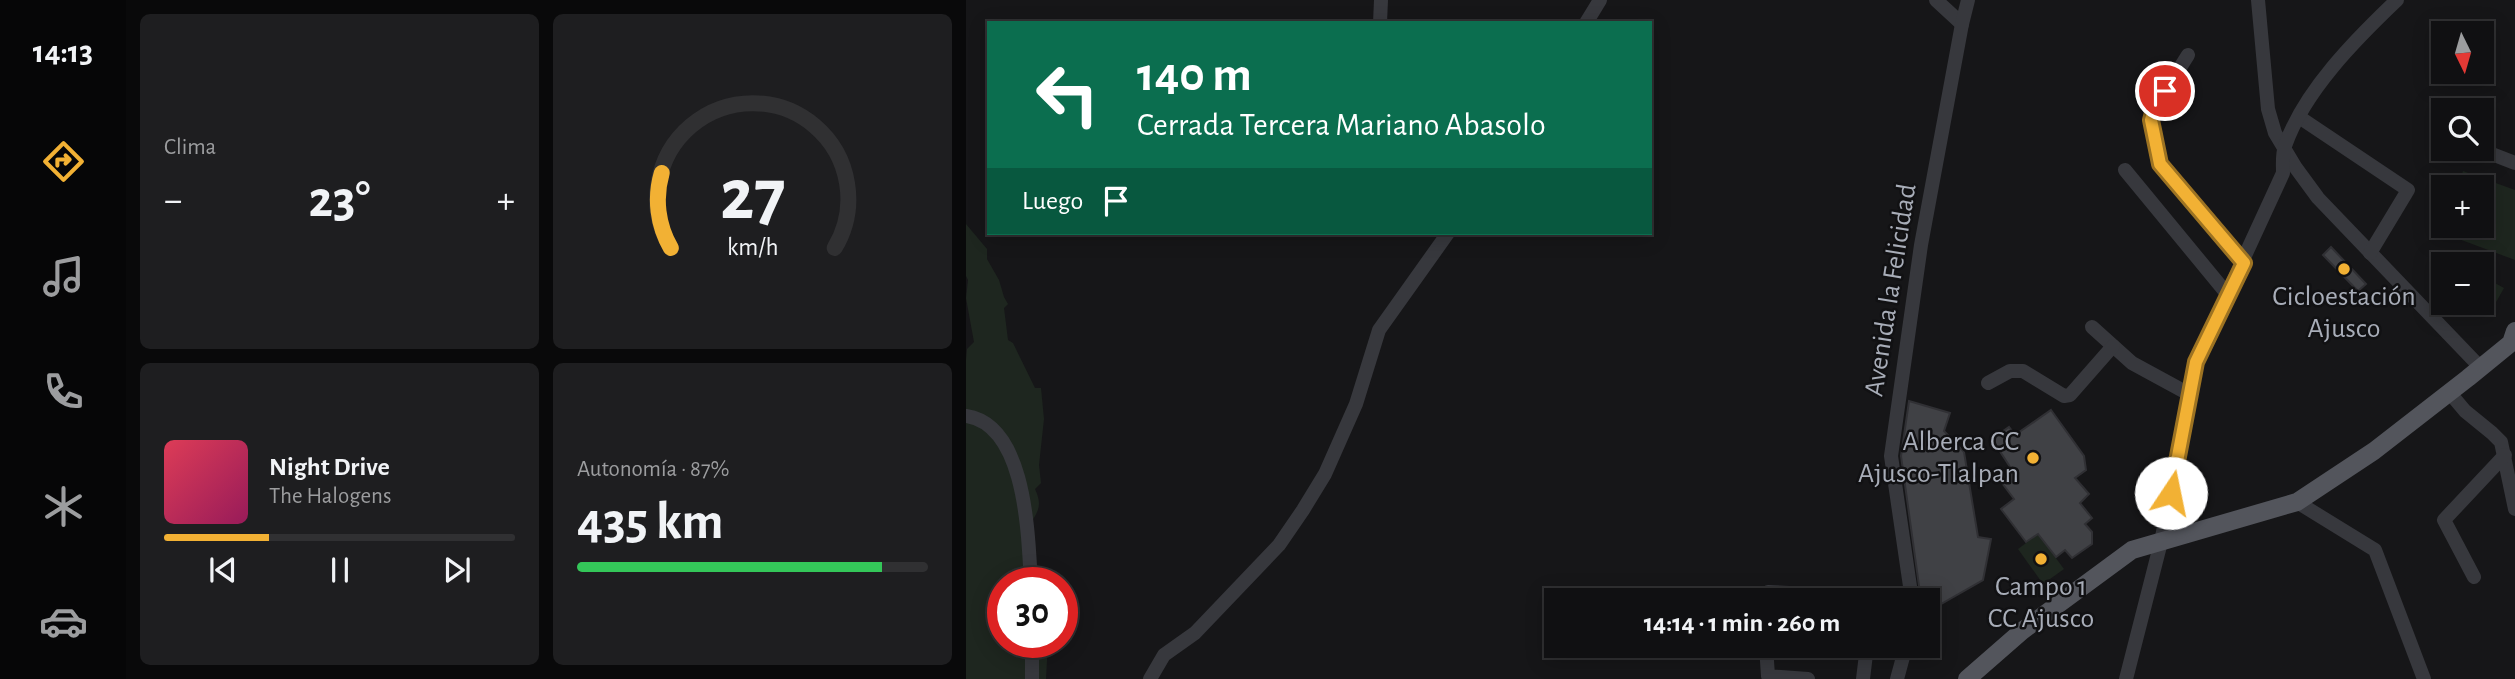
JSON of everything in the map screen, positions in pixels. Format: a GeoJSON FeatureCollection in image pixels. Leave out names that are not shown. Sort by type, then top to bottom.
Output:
{"type":"FeatureCollection","features":[{"type":"Feature","properties":{"kind":"main road"},"geometry":{"type":"LineString","coordinates":[[1967,679],[2022,631],[2132,550],[2297,502],[2374,451],[2513,340]]}},
{"type":"Feature","properties":{"kind":"street"},"geometry":{"type":"LineString","coordinates":[[1380,21],[1381,0]]}},
{"type":"Feature","properties":{"kind":"street"},"geometry":{"type":"LineString","coordinates":[[1587,21],[1600,0]]}},
{"type":"Feature","properties":{"kind":"street"},"geometry":{"type":"LineString","coordinates":[[1936,0],[1962,24]]}},
{"type":"Feature","properties":{"kind":"street","name":"Avenida la Felicidad"},"geometry":{"type":"LineString","coordinates":[[1910,588],[1891,456],[1921,245],[1968,0]]}},
{"type":"Feature","properties":{"kind":"street"},"geometry":{"type":"LineString","coordinates":[[2258,0],[2268,109],[2275,133],[2296,168],[2318,198],[2481,368]]}},
{"type":"Feature","properties":{"kind":"street"},"geometry":{"type":"LineString","coordinates":[[2126,679],[2161,542],[2196,362],[2244,263],[2283,173],[2284,148],[2299,117],[2335,63],[2397,0]]}},
{"type":"Feature","properties":{"kind":"street"},"geometry":{"type":"LineString","coordinates":[[2188,55],[2154,109],[2151,120],[2160,164],[2244,263]]}},
{"type":"Feature","properties":{"kind":"street"},"geometry":{"type":"LineString","coordinates":[[2299,117],[2408,190],[2370,253]]}},
{"type":"Feature","properties":{"kind":"street"},"geometry":{"type":"LineString","coordinates":[[2494,155],[2515,163]]}},
{"type":"Feature","properties":{"kind":"street"},"geometry":{"type":"LineString","coordinates":[[2125,170],[2228,295]]}},
{"type":"Feature","properties":{"kind":"street"},"geometry":{"type":"LineString","coordinates":[[1150,679],[1164,656],[1195,633],[1250,577],[1279,545],[1300,516],[1325,474],[1356,404],[1378,330],[1445,235]]}},
{"type":"Feature","properties":{"kind":"street"},"geometry":{"type":"LineString","coordinates":[[2092,327],[2132,363],[2189,394]]}},
{"type":"Feature","properties":{"kind":"street"},"geometry":{"type":"LineString","coordinates":[[1988,383],[2010,371],[2023,372],[2063,397],[2070,395],[2113,346]]}},
{"type":"Feature","properties":{"kind":"street"},"geometry":{"type":"LineString","coordinates":[[2449,393],[2465,411],[2501,442],[2515,509]]}},
{"type":"Feature","properties":{"kind":"street"},"geometry":{"type":"LineString","coordinates":[[966,416],[986,424],[996,433],[1012,460],[1022,489],[1030,567]]}},
{"type":"Feature","properties":{"kind":"street"},"geometry":{"type":"LineString","coordinates":[[2474,577],[2444,520],[2505,455]]}},
{"type":"Feature","properties":{"kind":"street"},"geometry":{"type":"LineString","coordinates":[[2297,502],[2375,550],[2424,679]]}},
{"type":"Feature","properties":{"kind":"street"},"geometry":{"type":"LineString","coordinates":[[1032,658],[1032,679]]}},
{"type":"Feature","properties":{"kind":"street"},"geometry":{"type":"LineString","coordinates":[[1767,658],[1768,676],[1808,679]]}},
{"type":"Feature","properties":{"kind":"street"},"geometry":{"type":"LineString","coordinates":[[1863,679],[1866,658]]}},
{"type":"Feature","properties":{"kind":"street"},"geometry":{"type":"LineString","coordinates":[[1897,679],[1903,658]]}},
{"type":"Feature","properties":{"kind":"shaded area"},"geometry":{"type":"Polygon","coordinates":[[[2494,182],[2515,190],[2515,260],[2456,238],[2494,238],[2494,182]]]}},
{"type":"Feature","properties":{"kind":"shaded area"},"geometry":{"type":"Polygon","coordinates":[[[966,224],[987,249],[987,259],[1008,304],[1004,308],[1008,340],[1013,343],[1035,388],[1041,388],[1044,419],[1039,465],[1041,483],[1035,489],[1039,500],[1038,509],[1028,527],[1034,567],[987,567],[987,658],[1047,658],[1046,679],[966,679],[966,360],[967,349],[974,342],[966,298],[966,224]]]}},
{"type":"Feature","properties":{"kind":"shaded area"},"geometry":{"type":"Polygon","coordinates":[[[2494,283],[2504,288],[2494,306],[2494,283]]]}},
{"type":"Feature","properties":{"kind":"shaded area","name":"Campo 1 CC Ajusco"},"geometry":{"type":"Polygon","coordinates":[[[2038,534],[2064,569],[2043,584],[2018,549],[2038,534]]]}},
{"type":"Feature","properties":{"kind":"building","name":"Cicloestación Ajusco"},"geometry":{"type":"Polygon","coordinates":[[[2331,247],[2366,284],[2358,291],[2323,255],[2331,247]]]}},
{"type":"Feature","properties":{"kind":"building"},"geometry":{"type":"Polygon","coordinates":[[[1909,401],[1950,413],[1944,431],[1964,452],[1978,537],[1991,539],[1983,580],[1940,605],[1940,588],[1919,588],[1901,456],[1909,401]]]}},
{"type":"Feature","properties":{"kind":"building"},"geometry":{"type":"Polygon","coordinates":[[[2051,410],[2084,456],[2086,470],[2075,478],[2089,494],[2080,503],[2092,518],[2085,524],[2092,532],[2092,544],[2072,558],[2065,550],[2056,557],[2038,534],[2026,542],[2001,509],[2014,499],[1999,479],[2012,470],[1992,439],[2009,427],[2015,435],[2051,410]]]}},
{"type":"Feature","properties":{"kind":"place","name":"Cicloestación Ajusco"},"geometry":{"type":"Point","coordinates":[2344,269]}},
{"type":"Feature","properties":{"kind":"place","name":"Alberca CC Ajusco-Tlalpan"},"geometry":{"type":"Point","coordinates":[2033,458]}},
{"type":"Feature","properties":{"kind":"place","name":"Campo 1 CC Ajusco"},"geometry":{"type":"Point","coordinates":[2041,559]}},
{"type":"Feature","properties":{"kind":"route"},"geometry":{"type":"LineString","coordinates":[[2165,91],[2151,120],[2160,164],[2244,263],[2196,362],[2171,493]]}}]}
